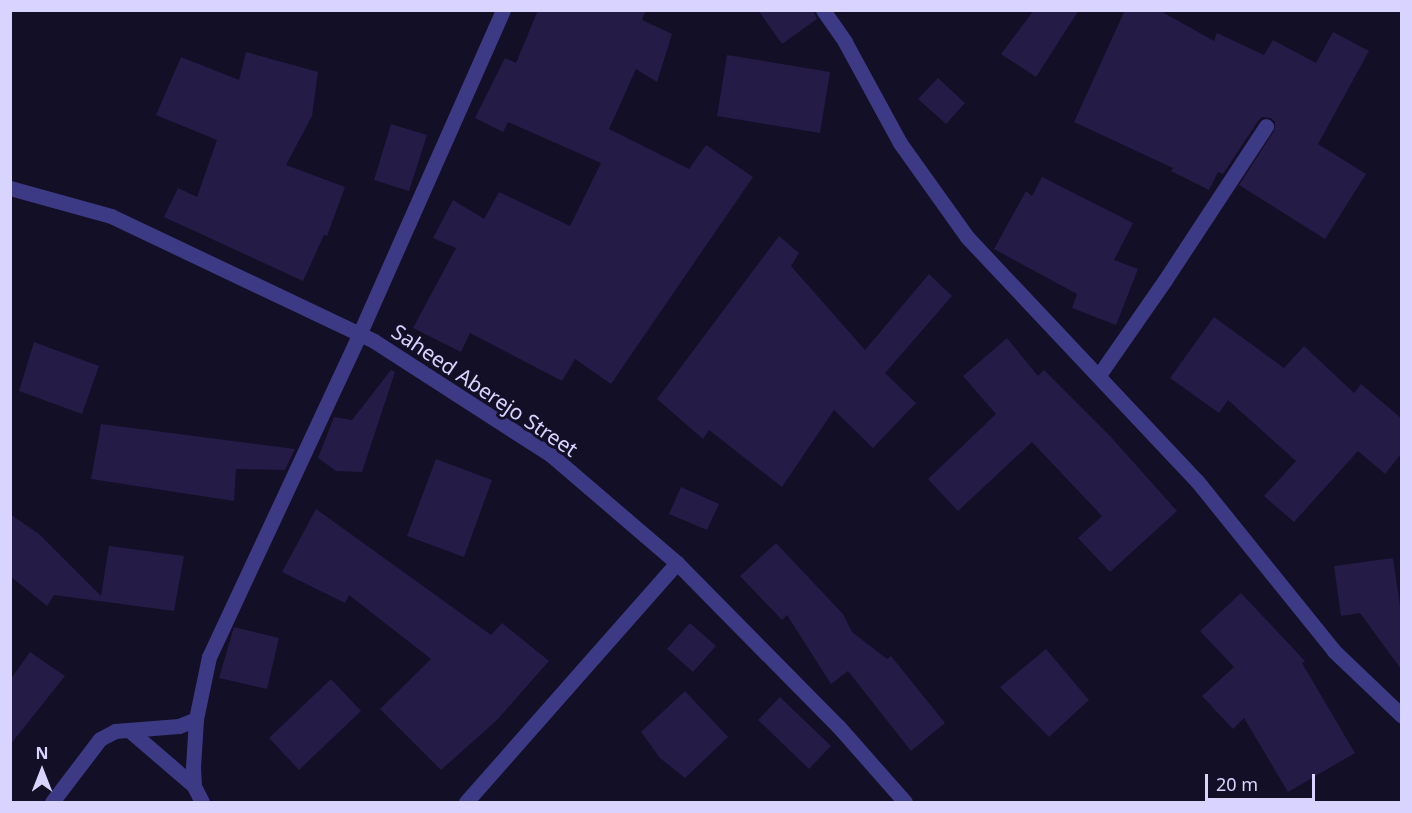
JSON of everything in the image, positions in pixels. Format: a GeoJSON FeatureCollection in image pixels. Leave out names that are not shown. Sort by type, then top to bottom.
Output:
{"type":"FeatureCollection","features":[{"type":"Feature","properties":{"kind":"street"},"geometry":{"type":"LineString","coordinates":[[194,786],[196,718],[209,657],[359,335],[503,10]]}},
{"type":"Feature","properties":{"kind":"street"},"geometry":{"type":"LineString","coordinates":[[823,10],[845,42],[900,144],[967,237],[1197,481],[1334,651],[1401,716]]}},
{"type":"Feature","properties":{"kind":"street"},"geometry":{"type":"LineString","coordinates":[[1099,375],[1165,280],[1266,126]]}},
{"type":"Feature","properties":{"kind":"street","name":"Saheed Aberejo Street"},"geometry":{"type":"LineString","coordinates":[[10,188],[111,216],[374,341],[551,455],[677,563],[838,726],[905,802]]}},
{"type":"Feature","properties":{"kind":"street"},"geometry":{"type":"LineString","coordinates":[[466,802],[677,563]]}},
{"type":"Feature","properties":{"kind":"street"},"geometry":{"type":"LineString","coordinates":[[52,802],[100,739],[115,731],[179,726],[196,718]]}},
{"type":"Feature","properties":{"kind":"street"},"geometry":{"type":"LineString","coordinates":[[129,730],[194,786],[202,802]]}},
{"type":"Feature","properties":{"kind":"building"},"geometry":{"type":"Polygon","coordinates":[[[538,10],[646,10],[642,20],[672,34],[657,82],[636,69],[609,129],[689,169],[706,145],[753,177],[611,384],[575,359],[562,381],[470,333],[461,352],[413,328],[456,248],[433,238],[453,200],[484,219],[499,192],[570,226],[601,163],[508,122],[503,132],[475,118],[505,58],[516,63],[538,10]]]}},
{"type":"Feature","properties":{"kind":"building"},"geometry":{"type":"Polygon","coordinates":[[[758,10],[813,10],[817,19],[782,44],[758,10]]]}},
{"type":"Feature","properties":{"kind":"building"},"geometry":{"type":"Polygon","coordinates":[[[1034,10],[1079,10],[1036,77],[1001,54],[1034,10]]]}},
{"type":"Feature","properties":{"kind":"building"},"geometry":{"type":"Polygon","coordinates":[[[1125,10],[1159,10],[1214,41],[1217,33],[1264,55],[1273,40],[1316,63],[1333,32],[1369,51],[1318,144],[1366,174],[1325,239],[1239,185],[1274,131],[1275,122],[1271,118],[1262,117],[1258,121],[1223,174],[1218,172],[1209,190],[1171,171],[1173,168],[1074,122],[1125,10]]]}},
{"type":"Feature","properties":{"kind":"building"},"geometry":{"type":"Polygon","coordinates":[[[246,52],[318,72],[312,116],[286,165],[345,187],[327,236],[324,235],[303,281],[164,217],[178,188],[197,197],[217,140],[156,115],[181,57],[239,80],[246,52]]]}},
{"type":"Feature","properties":{"kind":"building"},"geometry":{"type":"Polygon","coordinates":[[[727,55],[830,72],[820,133],[717,116],[727,55]]]}},
{"type":"Feature","properties":{"kind":"building"},"geometry":{"type":"Polygon","coordinates":[[[938,78],[965,103],[946,124],[918,99],[938,78]]]}},
{"type":"Feature","properties":{"kind":"building"},"geometry":{"type":"Polygon","coordinates":[[[391,124],[427,135],[409,191],[374,180],[391,124]]]}},
{"type":"Feature","properties":{"kind":"building"},"geometry":{"type":"Polygon","coordinates":[[[1042,177],[1133,223],[1114,260],[1138,269],[1116,325],[1072,308],[1077,294],[994,249],[1026,191],[1032,196],[1042,177]]]}},
{"type":"Feature","properties":{"kind":"building"},"geometry":{"type":"Polygon","coordinates":[[[779,236],[799,253],[791,266],[865,350],[929,274],[952,296],[885,373],[916,403],[873,448],[834,410],[782,487],[709,430],[703,439],[657,399],[779,236]]]}},
{"type":"Feature","properties":{"kind":"building"},"geometry":{"type":"Polygon","coordinates":[[[1214,317],[1284,368],[1304,346],[1354,393],[1361,384],[1401,418],[1401,454],[1385,474],[1358,451],[1294,522],[1264,496],[1296,461],[1228,400],[1219,413],[1170,378],[1214,317]]]}},
{"type":"Feature","properties":{"kind":"building"},"geometry":{"type":"Polygon","coordinates":[[[1007,338],[1038,376],[1044,370],[1110,436],[1177,511],[1110,572],[1078,538],[1102,516],[1032,442],[958,511],[928,479],[996,414],[963,376],[1007,338]]]}},
{"type":"Feature","properties":{"kind":"building"},"geometry":{"type":"Polygon","coordinates":[[[34,342],[99,366],[82,414],[19,391],[34,342]]]}},
{"type":"Feature","properties":{"kind":"building"},"geometry":{"type":"Polygon","coordinates":[[[391,370],[395,372],[362,472],[336,471],[318,458],[334,417],[352,420],[391,370]]]}},
{"type":"Feature","properties":{"kind":"building"},"geometry":{"type":"Polygon","coordinates":[[[101,424],[295,449],[285,470],[236,469],[234,501],[91,479],[101,424]]]}},
{"type":"Feature","properties":{"kind":"building"},"geometry":{"type":"Polygon","coordinates":[[[436,459],[492,480],[464,557],[407,536],[436,459]]]}},
{"type":"Feature","properties":{"kind":"building"},"geometry":{"type":"Polygon","coordinates":[[[681,487],[719,504],[707,530],[669,514],[681,487]]]}},
{"type":"Feature","properties":{"kind":"building"},"geometry":{"type":"Polygon","coordinates":[[[316,509],[491,635],[502,623],[549,661],[497,720],[441,770],[380,709],[431,659],[349,595],[345,603],[282,572],[316,509]]]}},
{"type":"Feature","properties":{"kind":"building"},"geometry":{"type":"Polygon","coordinates":[[[10,514],[39,534],[101,596],[109,546],[184,556],[174,611],[54,595],[47,606],[10,576],[10,514]]]}},
{"type":"Feature","properties":{"kind":"building"},"geometry":{"type":"Polygon","coordinates":[[[776,543],[843,614],[852,632],[887,659],[891,656],[945,723],[911,751],[848,671],[831,684],[787,615],[782,620],[740,576],[776,543]]]}},
{"type":"Feature","properties":{"kind":"building"},"geometry":{"type":"Polygon","coordinates":[[[1393,558],[1401,613],[1401,669],[1360,613],[1341,616],[1334,566],[1393,558]]]}},
{"type":"Feature","properties":{"kind":"building"},"geometry":{"type":"Polygon","coordinates":[[[1241,593],[1305,661],[1302,663],[1355,753],[1288,792],[1244,718],[1233,729],[1202,696],[1234,667],[1200,631],[1241,593]]]}},
{"type":"Feature","properties":{"kind":"building"},"geometry":{"type":"Polygon","coordinates":[[[690,623],[716,646],[693,672],[667,649],[690,623]]]}},
{"type":"Feature","properties":{"kind":"building"},"geometry":{"type":"Polygon","coordinates":[[[234,627],[279,638],[267,689],[219,678],[234,627]]]}},
{"type":"Feature","properties":{"kind":"building"},"geometry":{"type":"Polygon","coordinates":[[[1046,649],[1089,700],[1049,737],[1000,687],[1046,649]]]}},
{"type":"Feature","properties":{"kind":"building"},"geometry":{"type":"Polygon","coordinates":[[[30,652],[65,676],[10,745],[10,680],[30,652]]]}},
{"type":"Feature","properties":{"kind":"building"},"geometry":{"type":"Polygon","coordinates":[[[331,679],[361,711],[299,770],[269,738],[331,679]]]}},
{"type":"Feature","properties":{"kind":"building"},"geometry":{"type":"Polygon","coordinates":[[[685,691],[728,737],[685,778],[660,758],[641,732],[685,691]]]}},
{"type":"Feature","properties":{"kind":"building"},"geometry":{"type":"Polygon","coordinates":[[[780,697],[831,746],[809,769],[758,720],[780,697]]]}}]}
